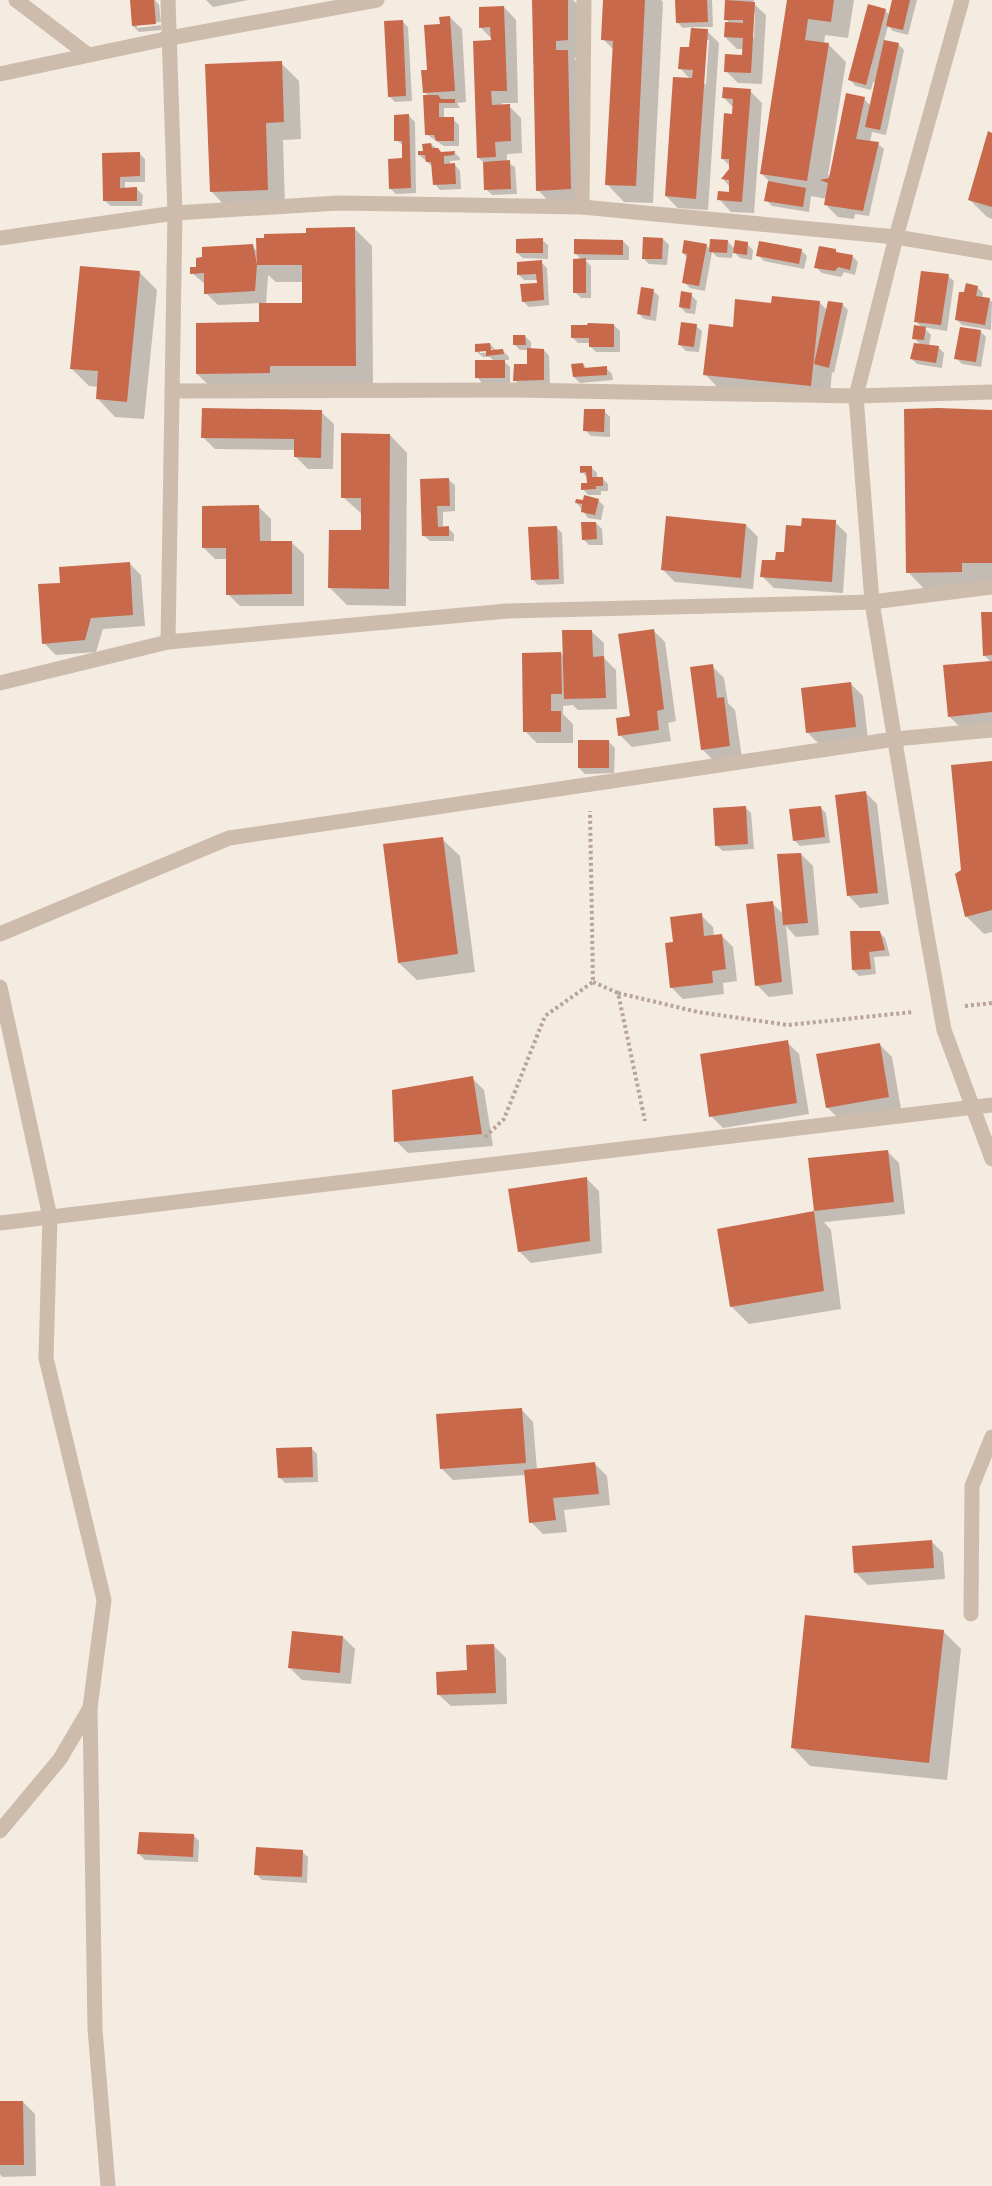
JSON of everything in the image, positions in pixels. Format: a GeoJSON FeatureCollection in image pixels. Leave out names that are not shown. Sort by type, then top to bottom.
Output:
{"type":"FeatureCollection","features":[{"type":"Feature","properties":{"kind":"street"},"geometry":{"type":"LineString","coordinates":[[16,0],[87,54]]}},
{"type":"Feature","properties":{"kind":"street"},"geometry":{"type":"LineString","coordinates":[[168,0],[175,213],[168,642]]}},
{"type":"Feature","properties":{"kind":"street"},"geometry":{"type":"LineString","coordinates":[[0,74],[87,54],[377,0]]}},
{"type":"Feature","properties":{"kind":"street"},"geometry":{"type":"LineString","coordinates":[[582,207],[584,0]]}},
{"type":"Feature","properties":{"kind":"street"},"geometry":{"type":"LineString","coordinates":[[962,0],[896,237],[856,396],[872,602],[940,1010],[944,1030],[971,1108],[992,1159]]}},
{"type":"Feature","properties":{"kind":"street"},"geometry":{"type":"LineString","coordinates":[[0,238],[175,213],[339,203],[582,207],[896,237],[992,253]]}},
{"type":"Feature","properties":{"kind":"street"},"geometry":{"type":"LineString","coordinates":[[172,391],[516,390],[856,396],[992,392]]}},
{"type":"Feature","properties":{"kind":"street"},"geometry":{"type":"LineString","coordinates":[[0,683],[168,642],[507,611],[872,602],[992,587]]}},
{"type":"Feature","properties":{"kind":"street"},"geometry":{"type":"LineString","coordinates":[[0,934],[229,837],[895,739],[992,730]]}},
{"type":"Feature","properties":{"kind":"street"},"geometry":{"type":"LineString","coordinates":[[0,987],[50,1217],[45,1358],[104,1600],[90,1708],[95,2029],[108,2186]]}},
{"type":"Feature","properties":{"kind":"street"},"geometry":{"type":"LineString","coordinates":[[0,1223],[992,1105]]}},
{"type":"Feature","properties":{"kind":"street"},"geometry":{"type":"LineString","coordinates":[[971,1614],[972,1486],[992,1437]]}},
{"type":"Feature","properties":{"kind":"street"},"geometry":{"type":"LineString","coordinates":[[0,1831],[60,1759],[90,1708]]}},
{"type":"Feature","properties":{"kind":"path"},"geometry":{"type":"LineString","coordinates":[[590,785],[593,982]]}},
{"type":"Feature","properties":{"kind":"path"},"geometry":{"type":"LineString","coordinates":[[593,982],[618,993],[698,1012],[788,1025],[992,1003]]}},
{"type":"Feature","properties":{"kind":"path"},"geometry":{"type":"LineString","coordinates":[[452,1169],[504,1119],[545,1016],[593,982]]}},
{"type":"Feature","properties":{"kind":"path"},"geometry":{"type":"LineString","coordinates":[[618,993],[650,1145]]}},
{"type":"Feature","properties":{"kind":"building"},"geometry":{"type":"Polygon","coordinates":[[[130,0],[154,0],[156,24],[132,26],[130,0]]]}},
{"type":"Feature","properties":{"kind":"building"},"geometry":{"type":"Polygon","coordinates":[[[532,0],[568,0],[568,40],[556,41],[556,50],[568,50],[571,189],[536,191],[532,0]]]}},
{"type":"Feature","properties":{"kind":"building"},"geometry":{"type":"Polygon","coordinates":[[[603,0],[645,0],[636,186],[605,185],[613,41],[601,40],[603,0]]]}},
{"type":"Feature","properties":{"kind":"building"},"geometry":{"type":"Polygon","coordinates":[[[675,0],[707,0],[708,22],[676,23],[675,0]]]}},
{"type":"Feature","properties":{"kind":"building"},"geometry":{"type":"Polygon","coordinates":[[[725,0],[755,2],[751,73],[724,72],[725,54],[742,55],[743,38],[724,37],[725,22],[743,23],[743,20],[724,20],[725,0]]]}},
{"type":"Feature","properties":{"kind":"building"},"geometry":{"type":"Polygon","coordinates":[[[787,0],[834,0],[831,22],[808,19],[805,40],[829,43],[807,181],[760,174],[787,0]]]}},
{"type":"Feature","properties":{"kind":"building"},"geometry":{"type":"Polygon","coordinates":[[[892,0],[910,0],[903,30],[886,26],[892,0]]]}},
{"type":"Feature","properties":{"kind":"building"},"geometry":{"type":"Polygon","coordinates":[[[868,4],[886,9],[866,85],[848,80],[868,4]]]}},
{"type":"Feature","properties":{"kind":"building"},"geometry":{"type":"Polygon","coordinates":[[[504,6],[507,91],[491,91],[492,105],[510,104],[511,141],[495,142],[496,157],[477,158],[473,41],[491,40],[490,27],[479,28],[479,7],[504,6]]]}},
{"type":"Feature","properties":{"kind":"building"},"geometry":{"type":"Polygon","coordinates":[[[450,16],[455,91],[423,93],[421,70],[427,70],[424,25],[440,24],[439,17],[450,16]]]}},
{"type":"Feature","properties":{"kind":"building"},"geometry":{"type":"Polygon","coordinates":[[[403,20],[406,96],[388,97],[384,21],[403,20]]]}},
{"type":"Feature","properties":{"kind":"building"},"geometry":{"type":"Polygon","coordinates":[[[691,28],[708,29],[696,199],[665,196],[673,77],[692,78],[693,70],[678,69],[680,47],[689,47],[691,28]]]}},
{"type":"Feature","properties":{"kind":"building"},"geometry":{"type":"Polygon","coordinates":[[[884,40],[899,43],[880,130],[865,127],[884,40]]]}},
{"type":"Feature","properties":{"kind":"building"},"geometry":{"type":"Polygon","coordinates":[[[282,61],[284,122],[266,123],[268,190],[210,192],[205,64],[282,61]]]}},
{"type":"Feature","properties":{"kind":"building"},"geometry":{"type":"Polygon","coordinates":[[[723,87],[751,89],[742,202],[717,200],[718,191],[729,192],[729,180],[721,179],[729,169],[729,159],[721,159],[724,113],[732,114],[733,99],[722,98],[723,87]]]}},
{"type":"Feature","properties":{"kind":"building"},"geometry":{"type":"Polygon","coordinates":[[[846,93],[865,97],[856,139],[879,142],[863,211],[824,205],[828,183],[820,180],[829,178],[846,93]]]}},
{"type":"Feature","properties":{"kind":"building"},"geometry":{"type":"Polygon","coordinates":[[[423,95],[438,95],[441,99],[455,99],[455,103],[439,103],[439,117],[454,117],[454,141],[436,141],[434,135],[425,135],[423,95]]]}},
{"type":"Feature","properties":{"kind":"building"},"geometry":{"type":"Polygon","coordinates":[[[409,114],[411,188],[389,189],[388,159],[402,158],[402,141],[394,141],[394,115],[409,114]]]}},
{"type":"Feature","properties":{"kind":"building"},"geometry":{"type":"Polygon","coordinates":[[[988,131],[992,133],[992,207],[968,200],[988,131]]]}},
{"type":"Feature","properties":{"kind":"building"},"geometry":{"type":"Polygon","coordinates":[[[431,143],[432,148],[438,148],[441,152],[455,151],[454,155],[444,156],[444,164],[455,163],[456,184],[433,185],[431,162],[426,162],[425,155],[418,155],[418,151],[423,151],[422,144],[431,143]]]}},
{"type":"Feature","properties":{"kind":"building"},"geometry":{"type":"Polygon","coordinates":[[[140,152],[140,176],[120,177],[120,188],[137,187],[137,201],[103,201],[102,153],[140,152]]]}},
{"type":"Feature","properties":{"kind":"building"},"geometry":{"type":"Polygon","coordinates":[[[510,160],[511,189],[484,190],[483,162],[510,160]]]}},
{"type":"Feature","properties":{"kind":"building"},"geometry":{"type":"Polygon","coordinates":[[[768,181],[806,188],[803,207],[764,201],[768,181]]]}},
{"type":"Feature","properties":{"kind":"building"},"geometry":{"type":"Polygon","coordinates":[[[355,227],[356,366],[270,366],[270,373],[196,374],[196,323],[259,322],[259,303],[302,303],[302,265],[257,265],[256,238],[264,238],[264,234],[306,233],[306,228],[355,227]]]}},
{"type":"Feature","properties":{"kind":"building"},"geometry":{"type":"Polygon","coordinates":[[[643,237],[663,238],[662,259],[642,259],[643,237]]]}},
{"type":"Feature","properties":{"kind":"building"},"geometry":{"type":"Polygon","coordinates":[[[543,238],[543,253],[516,253],[516,239],[543,238]]]}},
{"type":"Feature","properties":{"kind":"building"},"geometry":{"type":"Polygon","coordinates":[[[574,239],[623,240],[623,255],[574,254],[574,239]]]}},
{"type":"Feature","properties":{"kind":"building"},"geometry":{"type":"Polygon","coordinates":[[[710,239],[728,240],[727,253],[709,252],[710,239]]]}},
{"type":"Feature","properties":{"kind":"building"},"geometry":{"type":"Polygon","coordinates":[[[684,240],[707,244],[699,286],[682,283],[687,254],[682,253],[684,240]]]}},
{"type":"Feature","properties":{"kind":"building"},"geometry":{"type":"Polygon","coordinates":[[[735,240],[748,242],[747,255],[733,253],[735,240]]]}},
{"type":"Feature","properties":{"kind":"building"},"geometry":{"type":"Polygon","coordinates":[[[759,241],[802,249],[799,264],[756,256],[759,241]]]}},
{"type":"Feature","properties":{"kind":"building"},"geometry":{"type":"Polygon","coordinates":[[[253,244],[257,265],[255,291],[204,294],[204,273],[190,274],[190,267],[196,267],[196,258],[202,257],[202,247],[253,244]]]}},
{"type":"Feature","properties":{"kind":"building"},"geometry":{"type":"Polygon","coordinates":[[[819,246],[853,255],[850,270],[838,267],[835,271],[814,268],[819,246]]]}},
{"type":"Feature","properties":{"kind":"building"},"geometry":{"type":"Polygon","coordinates":[[[586,258],[586,293],[573,293],[573,259],[586,258]]]}},
{"type":"Feature","properties":{"kind":"building"},"geometry":{"type":"Polygon","coordinates":[[[542,260],[544,300],[522,302],[520,284],[537,283],[536,274],[517,275],[517,262],[542,260]]]}},
{"type":"Feature","properties":{"kind":"building"},"geometry":{"type":"Polygon","coordinates":[[[80,266],[140,271],[127,402],[96,399],[98,371],[70,369],[80,266]]]}},
{"type":"Feature","properties":{"kind":"building"},"geometry":{"type":"Polygon","coordinates":[[[921,271],[949,274],[941,325],[914,322],[921,271]]]}},
{"type":"Feature","properties":{"kind":"building"},"geometry":{"type":"Polygon","coordinates":[[[966,283],[978,286],[976,296],[990,298],[985,325],[955,320],[959,292],[964,292],[966,283]]]}},
{"type":"Feature","properties":{"kind":"building"},"geometry":{"type":"Polygon","coordinates":[[[641,287],[654,289],[650,316],[637,314],[641,287]]]}},
{"type":"Feature","properties":{"kind":"building"},"geometry":{"type":"Polygon","coordinates":[[[681,291],[692,293],[690,309],[679,307],[681,291]]]}},
{"type":"Feature","properties":{"kind":"building"},"geometry":{"type":"Polygon","coordinates":[[[772,296],[820,301],[811,386],[703,375],[709,324],[733,327],[735,299],[771,303],[772,296]]]}},
{"type":"Feature","properties":{"kind":"building"},"geometry":{"type":"Polygon","coordinates":[[[828,301],[843,303],[829,368],[814,364],[828,301]]]}},
{"type":"Feature","properties":{"kind":"building"},"geometry":{"type":"Polygon","coordinates":[[[681,322],[697,324],[694,347],[678,345],[681,322]]]}},
{"type":"Feature","properties":{"kind":"building"},"geometry":{"type":"Polygon","coordinates":[[[588,323],[614,324],[614,347],[589,347],[589,338],[571,338],[571,325],[587,325],[588,323]]]}},
{"type":"Feature","properties":{"kind":"building"},"geometry":{"type":"Polygon","coordinates":[[[914,325],[926,327],[924,340],[912,339],[914,325]]]}},
{"type":"Feature","properties":{"kind":"building"},"geometry":{"type":"Polygon","coordinates":[[[960,327],[981,330],[976,362],[954,359],[960,327]]]}},
{"type":"Feature","properties":{"kind":"building"},"geometry":{"type":"Polygon","coordinates":[[[513,335],[525,335],[526,345],[513,345],[513,335]]]}},
{"type":"Feature","properties":{"kind":"building"},"geometry":{"type":"Polygon","coordinates":[[[490,343],[491,350],[503,349],[504,354],[486,356],[486,351],[475,352],[475,344],[490,343]]]}},
{"type":"Feature","properties":{"kind":"building"},"geometry":{"type":"Polygon","coordinates":[[[914,343],[939,346],[936,363],[910,359],[914,343]]]}},
{"type":"Feature","properties":{"kind":"building"},"geometry":{"type":"Polygon","coordinates":[[[527,348],[544,349],[544,380],[513,381],[514,364],[527,364],[527,348]]]}},
{"type":"Feature","properties":{"kind":"building"},"geometry":{"type":"Polygon","coordinates":[[[475,360],[505,360],[505,378],[475,378],[475,360]]]}},
{"type":"Feature","properties":{"kind":"building"},"geometry":{"type":"Polygon","coordinates":[[[583,363],[584,368],[607,366],[607,375],[573,377],[571,364],[583,363]]]}},
{"type":"Feature","properties":{"kind":"building"},"geometry":{"type":"Polygon","coordinates":[[[202,408],[322,410],[321,458],[294,457],[294,439],[201,438],[202,408]]]}},
{"type":"Feature","properties":{"kind":"building"},"geometry":{"type":"Polygon","coordinates":[[[584,409],[605,409],[604,432],[583,431],[584,409]]]}},
{"type":"Feature","properties":{"kind":"building"},"geometry":{"type":"Polygon","coordinates":[[[904,409],[992,410],[992,563],[962,563],[962,572],[906,573],[904,409]]]}},
{"type":"Feature","properties":{"kind":"building"},"geometry":{"type":"Polygon","coordinates":[[[341,433],[390,434],[389,589],[328,588],[329,530],[361,530],[361,498],[341,498],[341,433]]]}},
{"type":"Feature","properties":{"kind":"building"},"geometry":{"type":"Polygon","coordinates":[[[580,466],[592,466],[592,477],[603,477],[603,486],[581,490],[581,483],[587,483],[586,472],[580,473],[580,466]]]}},
{"type":"Feature","properties":{"kind":"building"},"geometry":{"type":"Polygon","coordinates":[[[449,478],[450,506],[437,506],[438,527],[449,526],[449,536],[422,536],[420,479],[449,478]]]}},
{"type":"Feature","properties":{"kind":"building"},"geometry":{"type":"Polygon","coordinates":[[[584,495],[599,499],[595,515],[581,512],[582,504],[575,503],[576,499],[583,500],[584,495]]]}},
{"type":"Feature","properties":{"kind":"building"},"geometry":{"type":"Polygon","coordinates":[[[259,505],[260,541],[292,541],[292,594],[226,595],[226,548],[202,548],[202,506],[259,505]]]}},
{"type":"Feature","properties":{"kind":"building"},"geometry":{"type":"Polygon","coordinates":[[[666,516],[746,524],[741,578],[661,570],[666,516]]]}},
{"type":"Feature","properties":{"kind":"building"},"geometry":{"type":"Polygon","coordinates":[[[802,518],[836,520],[832,582],[760,577],[762,560],[775,560],[776,552],[784,552],[786,525],[801,526],[802,518]]]}},
{"type":"Feature","properties":{"kind":"building"},"geometry":{"type":"Polygon","coordinates":[[[581,522],[596,522],[597,539],[582,540],[581,522]]]}},
{"type":"Feature","properties":{"kind":"building"},"geometry":{"type":"Polygon","coordinates":[[[557,526],[559,579],[531,580],[528,527],[557,526]]]}},
{"type":"Feature","properties":{"kind":"building"},"geometry":{"type":"Polygon","coordinates":[[[130,562],[133,615],[91,618],[85,640],[42,644],[38,584],[60,583],[59,567],[130,562]]]}},
{"type":"Feature","properties":{"kind":"building"},"geometry":{"type":"Polygon","coordinates":[[[981,612],[992,612],[992,655],[983,656],[981,612]]]}},
{"type":"Feature","properties":{"kind":"building"},"geometry":{"type":"Polygon","coordinates":[[[654,629],[664,709],[657,711],[659,730],[618,736],[616,718],[630,716],[618,634],[654,629]]]}},
{"type":"Feature","properties":{"kind":"building"},"geometry":{"type":"Polygon","coordinates":[[[562,630],[592,630],[593,657],[604,656],[606,698],[564,699],[562,630]]]}},
{"type":"Feature","properties":{"kind":"building"},"geometry":{"type":"Polygon","coordinates":[[[561,652],[562,694],[551,694],[551,711],[561,711],[561,732],[523,732],[522,653],[561,652]]]}},
{"type":"Feature","properties":{"kind":"building"},"geometry":{"type":"Polygon","coordinates":[[[992,661],[992,712],[948,717],[943,665],[992,661]]]}},
{"type":"Feature","properties":{"kind":"building"},"geometry":{"type":"Polygon","coordinates":[[[713,664],[717,698],[724,697],[730,746],[701,750],[690,667],[713,664]]]}},
{"type":"Feature","properties":{"kind":"building"},"geometry":{"type":"Polygon","coordinates":[[[851,682],[856,727],[806,733],[801,688],[851,682]]]}},
{"type":"Feature","properties":{"kind":"building"},"geometry":{"type":"Polygon","coordinates":[[[578,740],[609,740],[609,768],[578,768],[578,740]]]}},
{"type":"Feature","properties":{"kind":"building"},"geometry":{"type":"Polygon","coordinates":[[[992,761],[992,910],[965,917],[955,874],[961,870],[951,765],[992,761]]]}},
{"type":"Feature","properties":{"kind":"building"},"geometry":{"type":"Polygon","coordinates":[[[866,791],[878,893],[847,896],[835,795],[866,791]]]}},
{"type":"Feature","properties":{"kind":"building"},"geometry":{"type":"Polygon","coordinates":[[[746,806],[748,844],[715,846],[713,808],[746,806]]]}},
{"type":"Feature","properties":{"kind":"building"},"geometry":{"type":"Polygon","coordinates":[[[821,806],[825,837],[793,841],[789,809],[821,806]]]}},
{"type":"Feature","properties":{"kind":"building"},"geometry":{"type":"Polygon","coordinates":[[[443,837],[458,954],[398,963],[383,844],[443,837]]]}},
{"type":"Feature","properties":{"kind":"building"},"geometry":{"type":"Polygon","coordinates":[[[801,853],[808,923],[783,925],[777,854],[801,853]]]}},
{"type":"Feature","properties":{"kind":"building"},"geometry":{"type":"Polygon","coordinates":[[[773,901],[782,982],[755,986],[746,904],[773,901]]]}},
{"type":"Feature","properties":{"kind":"building"},"geometry":{"type":"Polygon","coordinates":[[[702,913],[704,936],[722,934],[726,969],[712,971],[713,983],[670,988],[665,943],[673,942],[670,917],[702,913]]]}},
{"type":"Feature","properties":{"kind":"building"},"geometry":{"type":"Polygon","coordinates":[[[850,931],[880,931],[885,950],[869,952],[871,969],[852,970],[850,931]]]}},
{"type":"Feature","properties":{"kind":"building"},"geometry":{"type":"Polygon","coordinates":[[[788,1040],[797,1103],[709,1117],[700,1054],[788,1040]]]}},
{"type":"Feature","properties":{"kind":"building"},"geometry":{"type":"Polygon","coordinates":[[[880,1043],[889,1097],[826,1108],[816,1054],[880,1043]]]}},
{"type":"Feature","properties":{"kind":"building"},"geometry":{"type":"Polygon","coordinates":[[[473,1076],[482,1134],[394,1142],[392,1090],[473,1076]]]}},
{"type":"Feature","properties":{"kind":"building"},"geometry":{"type":"Polygon","coordinates":[[[888,1150],[894,1202],[814,1211],[808,1158],[888,1150]]]}},
{"type":"Feature","properties":{"kind":"building"},"geometry":{"type":"Polygon","coordinates":[[[587,1177],[590,1241],[518,1252],[508,1189],[587,1177]]]}},
{"type":"Feature","properties":{"kind":"building"},"geometry":{"type":"Polygon","coordinates":[[[814,1211],[824,1291],[730,1307],[717,1229],[814,1211]]]}},
{"type":"Feature","properties":{"kind":"building"},"geometry":{"type":"Polygon","coordinates":[[[522,1408],[526,1463],[440,1469],[436,1414],[522,1408]]]}},
{"type":"Feature","properties":{"kind":"building"},"geometry":{"type":"Polygon","coordinates":[[[312,1447],[313,1477],[278,1478],[276,1448],[312,1447]]]}},
{"type":"Feature","properties":{"kind":"building"},"geometry":{"type":"Polygon","coordinates":[[[595,1462],[599,1494],[553,1498],[556,1520],[529,1523],[524,1470],[595,1462]]]}},
{"type":"Feature","properties":{"kind":"building"},"geometry":{"type":"Polygon","coordinates":[[[932,1540],[934,1568],[854,1573],[852,1546],[932,1540]]]}},
{"type":"Feature","properties":{"kind":"building"},"geometry":{"type":"Polygon","coordinates":[[[805,1615],[944,1630],[929,1763],[791,1748],[805,1615]]]}},
{"type":"Feature","properties":{"kind":"building"},"geometry":{"type":"Polygon","coordinates":[[[292,1631],[343,1636],[340,1673],[288,1668],[292,1631]]]}},
{"type":"Feature","properties":{"kind":"building"},"geometry":{"type":"Polygon","coordinates":[[[494,1644],[496,1693],[437,1695],[436,1672],[467,1670],[466,1645],[494,1644]]]}},
{"type":"Feature","properties":{"kind":"building"},"geometry":{"type":"Polygon","coordinates":[[[139,1832],[194,1834],[193,1857],[137,1854],[139,1832]]]}},
{"type":"Feature","properties":{"kind":"building"},"geometry":{"type":"Polygon","coordinates":[[[256,1847],[303,1850],[302,1877],[254,1875],[256,1847]]]}},
{"type":"Feature","properties":{"kind":"building"},"geometry":{"type":"Polygon","coordinates":[[[0,2101],[23,2101],[24,2165],[0,2165],[0,2101]]]}}]}
